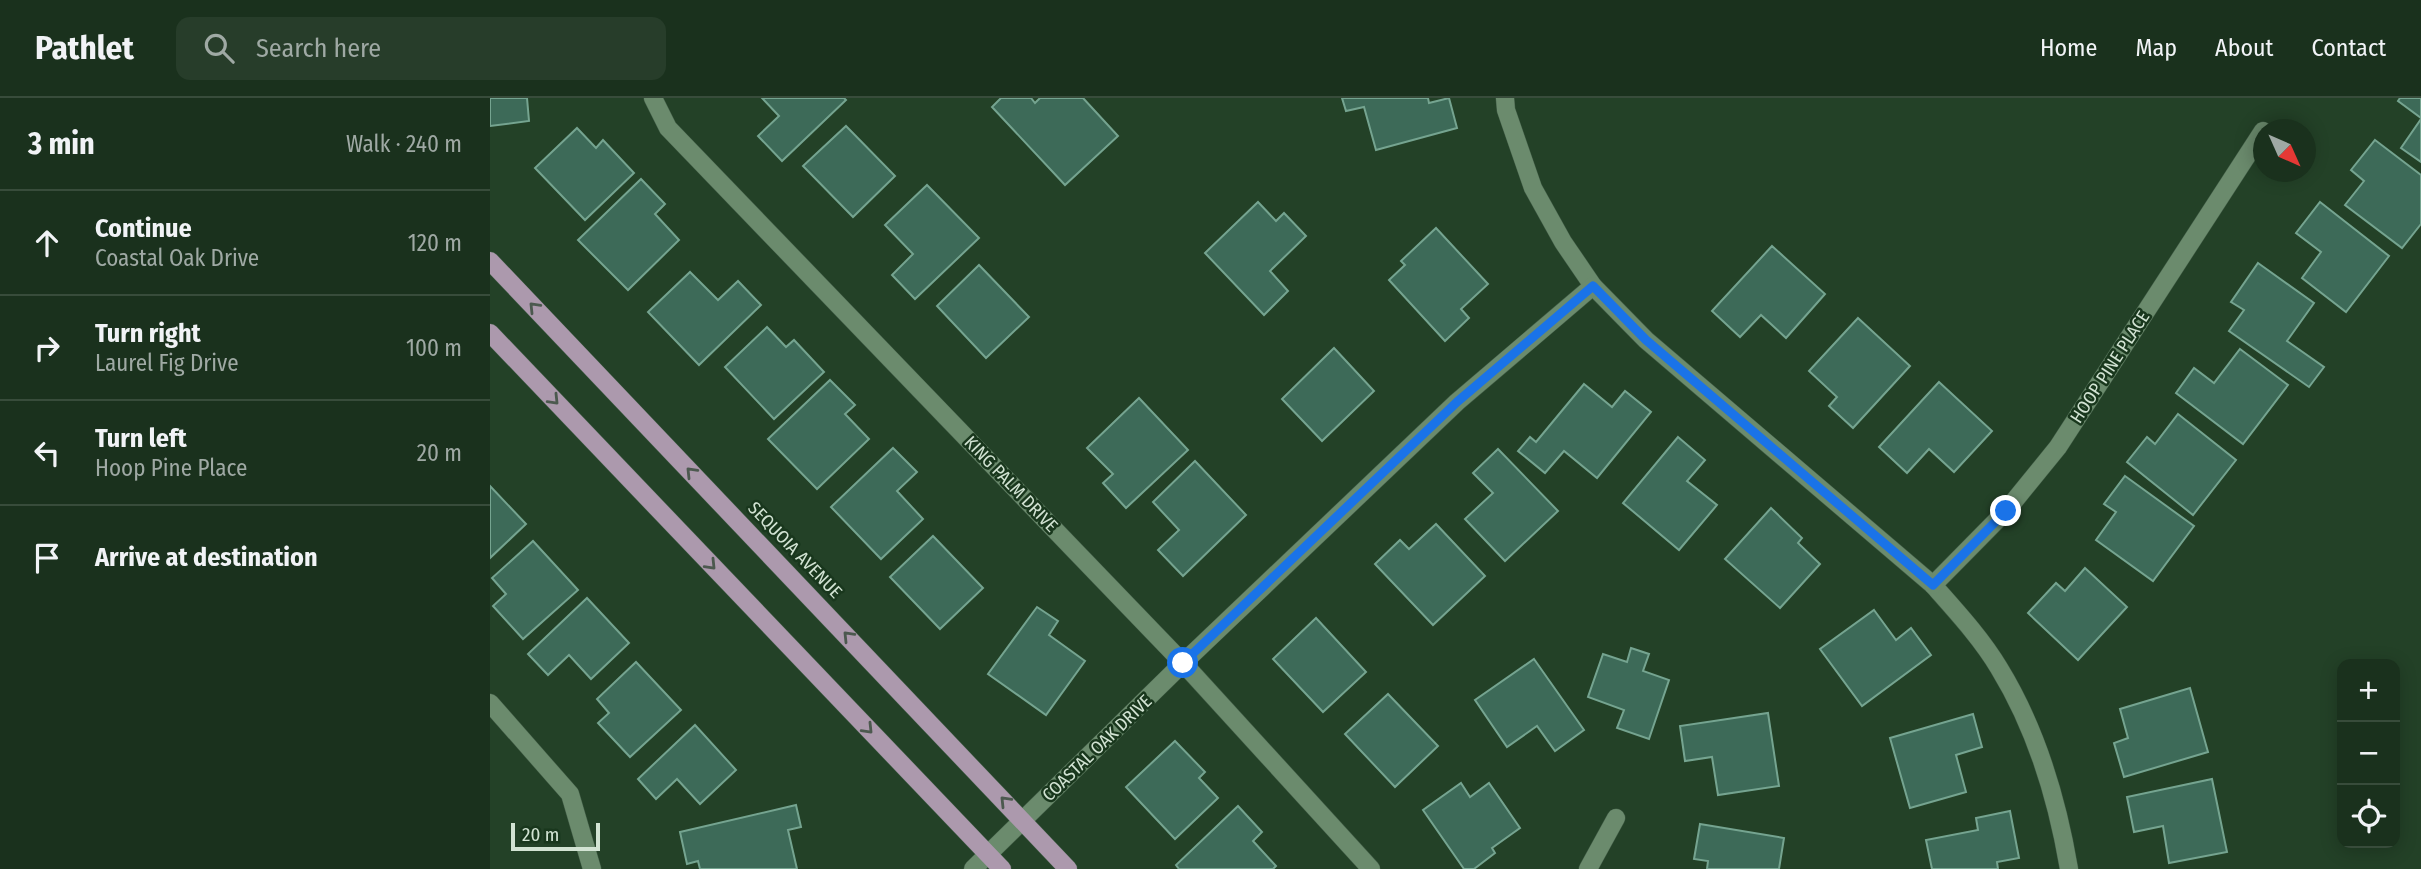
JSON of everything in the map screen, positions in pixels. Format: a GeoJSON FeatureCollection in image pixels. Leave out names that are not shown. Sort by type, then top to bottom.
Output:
{"type":"FeatureCollection","features":[{"type":"Feature","properties":{"kind":"main road","name":"SEQUOIA AVENUE"},"geometry":{"type":"LineString","coordinates":[[490,261],[1068,869]]}},
{"type":"Feature","properties":{"kind":"main road"},"geometry":{"type":"LineString","coordinates":[[490,333],[1002,869]]}},
{"type":"Feature","properties":{"kind":"street","name":"KING PALM DRIVE"},"geometry":{"type":"LineString","coordinates":[[653,98],[668,128],[1183,663],[1371,869]]}},
{"type":"Feature","properties":{"kind":"street"},"geometry":{"type":"LineString","coordinates":[[1505,98],[1506,110],[1533,188],[1563,242],[1593,286],[1646,340],[1933,585],[1966,622],[1999,668],[2029,725],[2047,770],[2062,825],[2069,869]]}},
{"type":"Feature","properties":{"kind":"street","name":"HOOP PINE PLACE"},"geometry":{"type":"LineString","coordinates":[[1933,585],[2006,511],[2058,447],[2253,148]]}},
{"type":"Feature","properties":{"kind":"street","name":"COASTAL OAK DRIVE"},"geometry":{"type":"LineString","coordinates":[[973,869],[1183,663],[1457,402],[1593,286]]}},
{"type":"Feature","properties":{"kind":"street"},"geometry":{"type":"LineString","coordinates":[[490,703],[570,794],[593,869]]}},
{"type":"Feature","properties":{"kind":"street"},"geometry":{"type":"LineString","coordinates":[[1588,869],[1616,818]]}},
{"type":"Feature","properties":{"kind":"building"},"geometry":{"type":"Polygon","coordinates":[[[490,98],[527,98],[529,121],[490,126],[490,98]]]}},
{"type":"Feature","properties":{"kind":"building"},"geometry":{"type":"Polygon","coordinates":[[[762,98],[846,100],[782,161],[758,136],[779,116],[762,98]]]}},
{"type":"Feature","properties":{"kind":"building"},"geometry":{"type":"Polygon","coordinates":[[[1001,98],[1031,98],[1035,103],[1040,98],[1083,98],[1118,136],[1065,185],[992,107],[1001,98]]]}},
{"type":"Feature","properties":{"kind":"building"},"geometry":{"type":"Polygon","coordinates":[[[1342,98],[1428,98],[1429,103],[1449,98],[1457,128],[1376,150],[1364,107],[1346,111],[1342,98]]]}},
{"type":"Feature","properties":{"kind":"building"},"geometry":{"type":"Polygon","coordinates":[[[2400,98],[2421,98],[2421,118],[2398,101],[2400,98]]]}},
{"type":"Feature","properties":{"kind":"building"},"geometry":{"type":"Polygon","coordinates":[[[2421,119],[2421,162],[2401,148],[2421,119]]]}},
{"type":"Feature","properties":{"kind":"building"},"geometry":{"type":"Polygon","coordinates":[[[846,126],[895,176],[853,217],[803,166],[846,126]]]}},
{"type":"Feature","properties":{"kind":"building"},"geometry":{"type":"Polygon","coordinates":[[[577,128],[596,148],[603,140],[634,173],[585,220],[535,168],[577,128]]]}},
{"type":"Feature","properties":{"kind":"building"},"geometry":{"type":"Polygon","coordinates":[[[2375,140],[2421,175],[2421,224],[2402,248],[2345,205],[2364,181],[2351,170],[2375,140]]]}},
{"type":"Feature","properties":{"kind":"building"},"geometry":{"type":"Polygon","coordinates":[[[641,179],[665,204],[655,214],[679,240],[628,290],[578,240],[641,179]]]}},
{"type":"Feature","properties":{"kind":"building"},"geometry":{"type":"Polygon","coordinates":[[[927,185],[979,238],[915,299],[892,275],[913,254],[885,225],[927,185]]]}},
{"type":"Feature","properties":{"kind":"building"},"geometry":{"type":"Polygon","coordinates":[[[1258,202],[1276,221],[1284,213],[1306,236],[1270,271],[1288,291],[1264,315],[1205,253],[1258,202]]]}},
{"type":"Feature","properties":{"kind":"building"},"geometry":{"type":"Polygon","coordinates":[[[2320,202],[2389,256],[2346,312],[2302,278],[2321,252],[2296,233],[2320,202]]]}},
{"type":"Feature","properties":{"kind":"building"},"geometry":{"type":"Polygon","coordinates":[[[1436,228],[1488,284],[1461,309],[1469,318],[1445,341],[1389,280],[1405,265],[1401,261],[1436,228]]]}},
{"type":"Feature","properties":{"kind":"building"},"geometry":{"type":"Polygon","coordinates":[[[1772,246],[1825,294],[1786,338],[1761,315],[1740,337],[1712,311],[1772,246]]]}},
{"type":"Feature","properties":{"kind":"building"},"geometry":{"type":"Polygon","coordinates":[[[2258,263],[2314,303],[2287,341],[2324,367],[2309,387],[2229,331],[2244,310],[2231,302],[2258,263]]]}},
{"type":"Feature","properties":{"kind":"building"},"geometry":{"type":"Polygon","coordinates":[[[979,265],[1029,317],[986,358],[937,306],[979,265]]]}},
{"type":"Feature","properties":{"kind":"building"},"geometry":{"type":"Polygon","coordinates":[[[690,272],[718,300],[738,281],[761,305],[699,365],[648,312],[690,272]]]}},
{"type":"Feature","properties":{"kind":"building"},"geometry":{"type":"Polygon","coordinates":[[[1858,318],[1910,366],[1853,428],[1829,406],[1837,397],[1809,371],[1858,318]]]}},
{"type":"Feature","properties":{"kind":"building"},"geometry":{"type":"Polygon","coordinates":[[[767,327],[786,347],[794,340],[824,372],[774,419],[725,367],[767,327]]]}},
{"type":"Feature","properties":{"kind":"building"},"geometry":{"type":"Polygon","coordinates":[[[1334,348],[1374,391],[1322,441],[1282,399],[1334,348]]]}},
{"type":"Feature","properties":{"kind":"building"},"geometry":{"type":"Polygon","coordinates":[[[2240,349],[2288,385],[2243,444],[2176,393],[2194,368],[2214,383],[2240,349]]]}},
{"type":"Feature","properties":{"kind":"building"},"geometry":{"type":"Polygon","coordinates":[[[830,380],[855,405],[845,414],[869,439],[817,489],[768,439],[830,380]]]}},
{"type":"Feature","properties":{"kind":"building"},"geometry":{"type":"Polygon","coordinates":[[[1939,382],[1992,431],[1954,472],[1929,449],[1907,473],[1879,447],[1939,382]]]}},
{"type":"Feature","properties":{"kind":"building"},"geometry":{"type":"Polygon","coordinates":[[[1584,384],[1612,407],[1625,391],[1651,412],[1597,478],[1564,451],[1545,473],[1518,451],[1530,437],[1536,442],[1584,384]]]}},
{"type":"Feature","properties":{"kind":"building"},"geometry":{"type":"Polygon","coordinates":[[[1139,398],[1188,450],[1126,508],[1103,483],[1113,474],[1087,448],[1139,398]]]}},
{"type":"Feature","properties":{"kind":"building"},"geometry":{"type":"Polygon","coordinates":[[[2178,414],[2236,460],[2193,515],[2127,462],[2147,437],[2155,444],[2178,414]]]}},
{"type":"Feature","properties":{"kind":"building"},"geometry":{"type":"Polygon","coordinates":[[[1678,437],[1705,460],[1687,481],[1717,505],[1679,550],[1623,503],[1678,437]]]}},
{"type":"Feature","properties":{"kind":"building"},"geometry":{"type":"Polygon","coordinates":[[[893,448],[917,472],[897,491],[923,519],[881,559],[831,507],[893,448]]]}},
{"type":"Feature","properties":{"kind":"building"},"geometry":{"type":"Polygon","coordinates":[[[1498,449],[1558,511],[1505,561],[1465,519],[1493,493],[1473,473],[1498,449]]]}},
{"type":"Feature","properties":{"kind":"building"},"geometry":{"type":"Polygon","coordinates":[[[1195,461],[1246,515],[1183,576],[1158,550],[1179,530],[1153,502],[1195,461]]]}},
{"type":"Feature","properties":{"kind":"building"},"geometry":{"type":"Polygon","coordinates":[[[2125,476],[2194,526],[2153,581],[2096,540],[2116,512],[2104,504],[2125,476]]]}},
{"type":"Feature","properties":{"kind":"building"},"geometry":{"type":"Polygon","coordinates":[[[490,486],[526,524],[490,558],[490,486]]]}},
{"type":"Feature","properties":{"kind":"building"},"geometry":{"type":"Polygon","coordinates":[[[1771,508],[1802,538],[1798,543],[1820,564],[1780,608],[1725,559],[1771,508]]]}},
{"type":"Feature","properties":{"kind":"building"},"geometry":{"type":"Polygon","coordinates":[[[1436,524],[1485,576],[1433,625],[1375,564],[1400,540],[1409,549],[1436,524]]]}},
{"type":"Feature","properties":{"kind":"building"},"geometry":{"type":"Polygon","coordinates":[[[933,536],[983,588],[940,629],[890,577],[933,536]]]}},
{"type":"Feature","properties":{"kind":"building"},"geometry":{"type":"Polygon","coordinates":[[[533,541],[578,590],[523,639],[493,606],[506,594],[492,578],[533,541]]]}},
{"type":"Feature","properties":{"kind":"building"},"geometry":{"type":"Polygon","coordinates":[[[2085,568],[2127,607],[2078,660],[2028,613],[2056,583],[2065,591],[2085,568]]]}},
{"type":"Feature","properties":{"kind":"building"},"geometry":{"type":"Polygon","coordinates":[[[587,598],[629,643],[591,679],[569,655],[548,675],[528,654],[587,598]]]}},
{"type":"Feature","properties":{"kind":"building"},"geometry":{"type":"Polygon","coordinates":[[[1037,607],[1058,621],[1049,635],[1085,661],[1046,715],[988,674],[1037,607]]]}},
{"type":"Feature","properties":{"kind":"building"},"geometry":{"type":"Polygon","coordinates":[[[1874,610],[1896,640],[1911,628],[1931,655],[1862,706],[1820,649],[1874,610]]]}},
{"type":"Feature","properties":{"kind":"building"},"geometry":{"type":"Polygon","coordinates":[[[1316,618],[1366,672],[1323,712],[1273,659],[1316,618]]]}},
{"type":"Feature","properties":{"kind":"building"},"geometry":{"type":"Polygon","coordinates":[[[1631,648],[1649,654],[1643,671],[1669,680],[1649,739],[1617,728],[1624,710],[1588,697],[1603,654],[1627,662],[1631,648]]]}},
{"type":"Feature","properties":{"kind":"building"},"geometry":{"type":"Polygon","coordinates":[[[1534,659],[1584,730],[1555,751],[1537,726],[1507,747],[1475,700],[1534,659]]]}},
{"type":"Feature","properties":{"kind":"building"},"geometry":{"type":"Polygon","coordinates":[[[636,662],[681,710],[630,757],[598,723],[609,713],[597,699],[636,662]]]}},
{"type":"Feature","properties":{"kind":"building"},"geometry":{"type":"Polygon","coordinates":[[[2190,688],[2208,752],[2124,777],[2114,743],[2128,738],[2120,709],[2190,688]]]}},
{"type":"Feature","properties":{"kind":"building"},"geometry":{"type":"Polygon","coordinates":[[[1388,694],[1438,746],[1395,787],[1345,734],[1388,694]]]}},
{"type":"Feature","properties":{"kind":"building"},"geometry":{"type":"Polygon","coordinates":[[[1768,713],[1779,786],[1718,795],[1712,757],[1685,761],[1680,726],[1768,713]]]}},
{"type":"Feature","properties":{"kind":"building"},"geometry":{"type":"Polygon","coordinates":[[[1973,714],[1982,747],[1956,755],[1966,792],[1910,808],[1890,738],[1973,714]]]}},
{"type":"Feature","properties":{"kind":"building"},"geometry":{"type":"Polygon","coordinates":[[[695,725],[736,770],[700,804],[677,779],[656,799],[638,779],[695,725]]]}},
{"type":"Feature","properties":{"kind":"building"},"geometry":{"type":"Polygon","coordinates":[[[1175,741],[1205,772],[1199,778],[1218,798],[1175,839],[1126,787],[1175,741]]]}},
{"type":"Feature","properties":{"kind":"building"},"geometry":{"type":"Polygon","coordinates":[[[2212,779],[2227,852],[2169,863],[2163,826],[2134,832],[2127,797],[2212,779]]]}},
{"type":"Feature","properties":{"kind":"building"},"geometry":{"type":"Polygon","coordinates":[[[1461,783],[1470,797],[1489,783],[1520,828],[1492,848],[1495,853],[1474,869],[1464,869],[1423,810],[1461,783]]]}},
{"type":"Feature","properties":{"kind":"building"},"geometry":{"type":"Polygon","coordinates":[[[796,805],[801,827],[788,830],[797,869],[700,869],[698,861],[687,864],[680,832],[796,805]]]}},
{"type":"Feature","properties":{"kind":"building"},"geometry":{"type":"Polygon","coordinates":[[[1238,806],[1262,832],[1253,841],[1276,866],[1273,869],[1179,869],[1176,865],[1238,806]]]}},
{"type":"Feature","properties":{"kind":"building"},"geometry":{"type":"Polygon","coordinates":[[[2010,811],[2019,858],[1997,862],[1998,869],[1932,869],[1926,840],[1978,830],[1976,818],[2010,811]]]}},
{"type":"Feature","properties":{"kind":"building"},"geometry":{"type":"Polygon","coordinates":[[[1700,824],[1784,838],[1779,869],[1707,869],[1708,861],[1694,859],[1700,824]]]}},
{"type":"Feature","properties":{"kind":"route"},"geometry":{"type":"LineString","coordinates":[[1183,663],[1457,402],[1593,286],[1646,340],[1933,585],[2006,511]]}}]}
